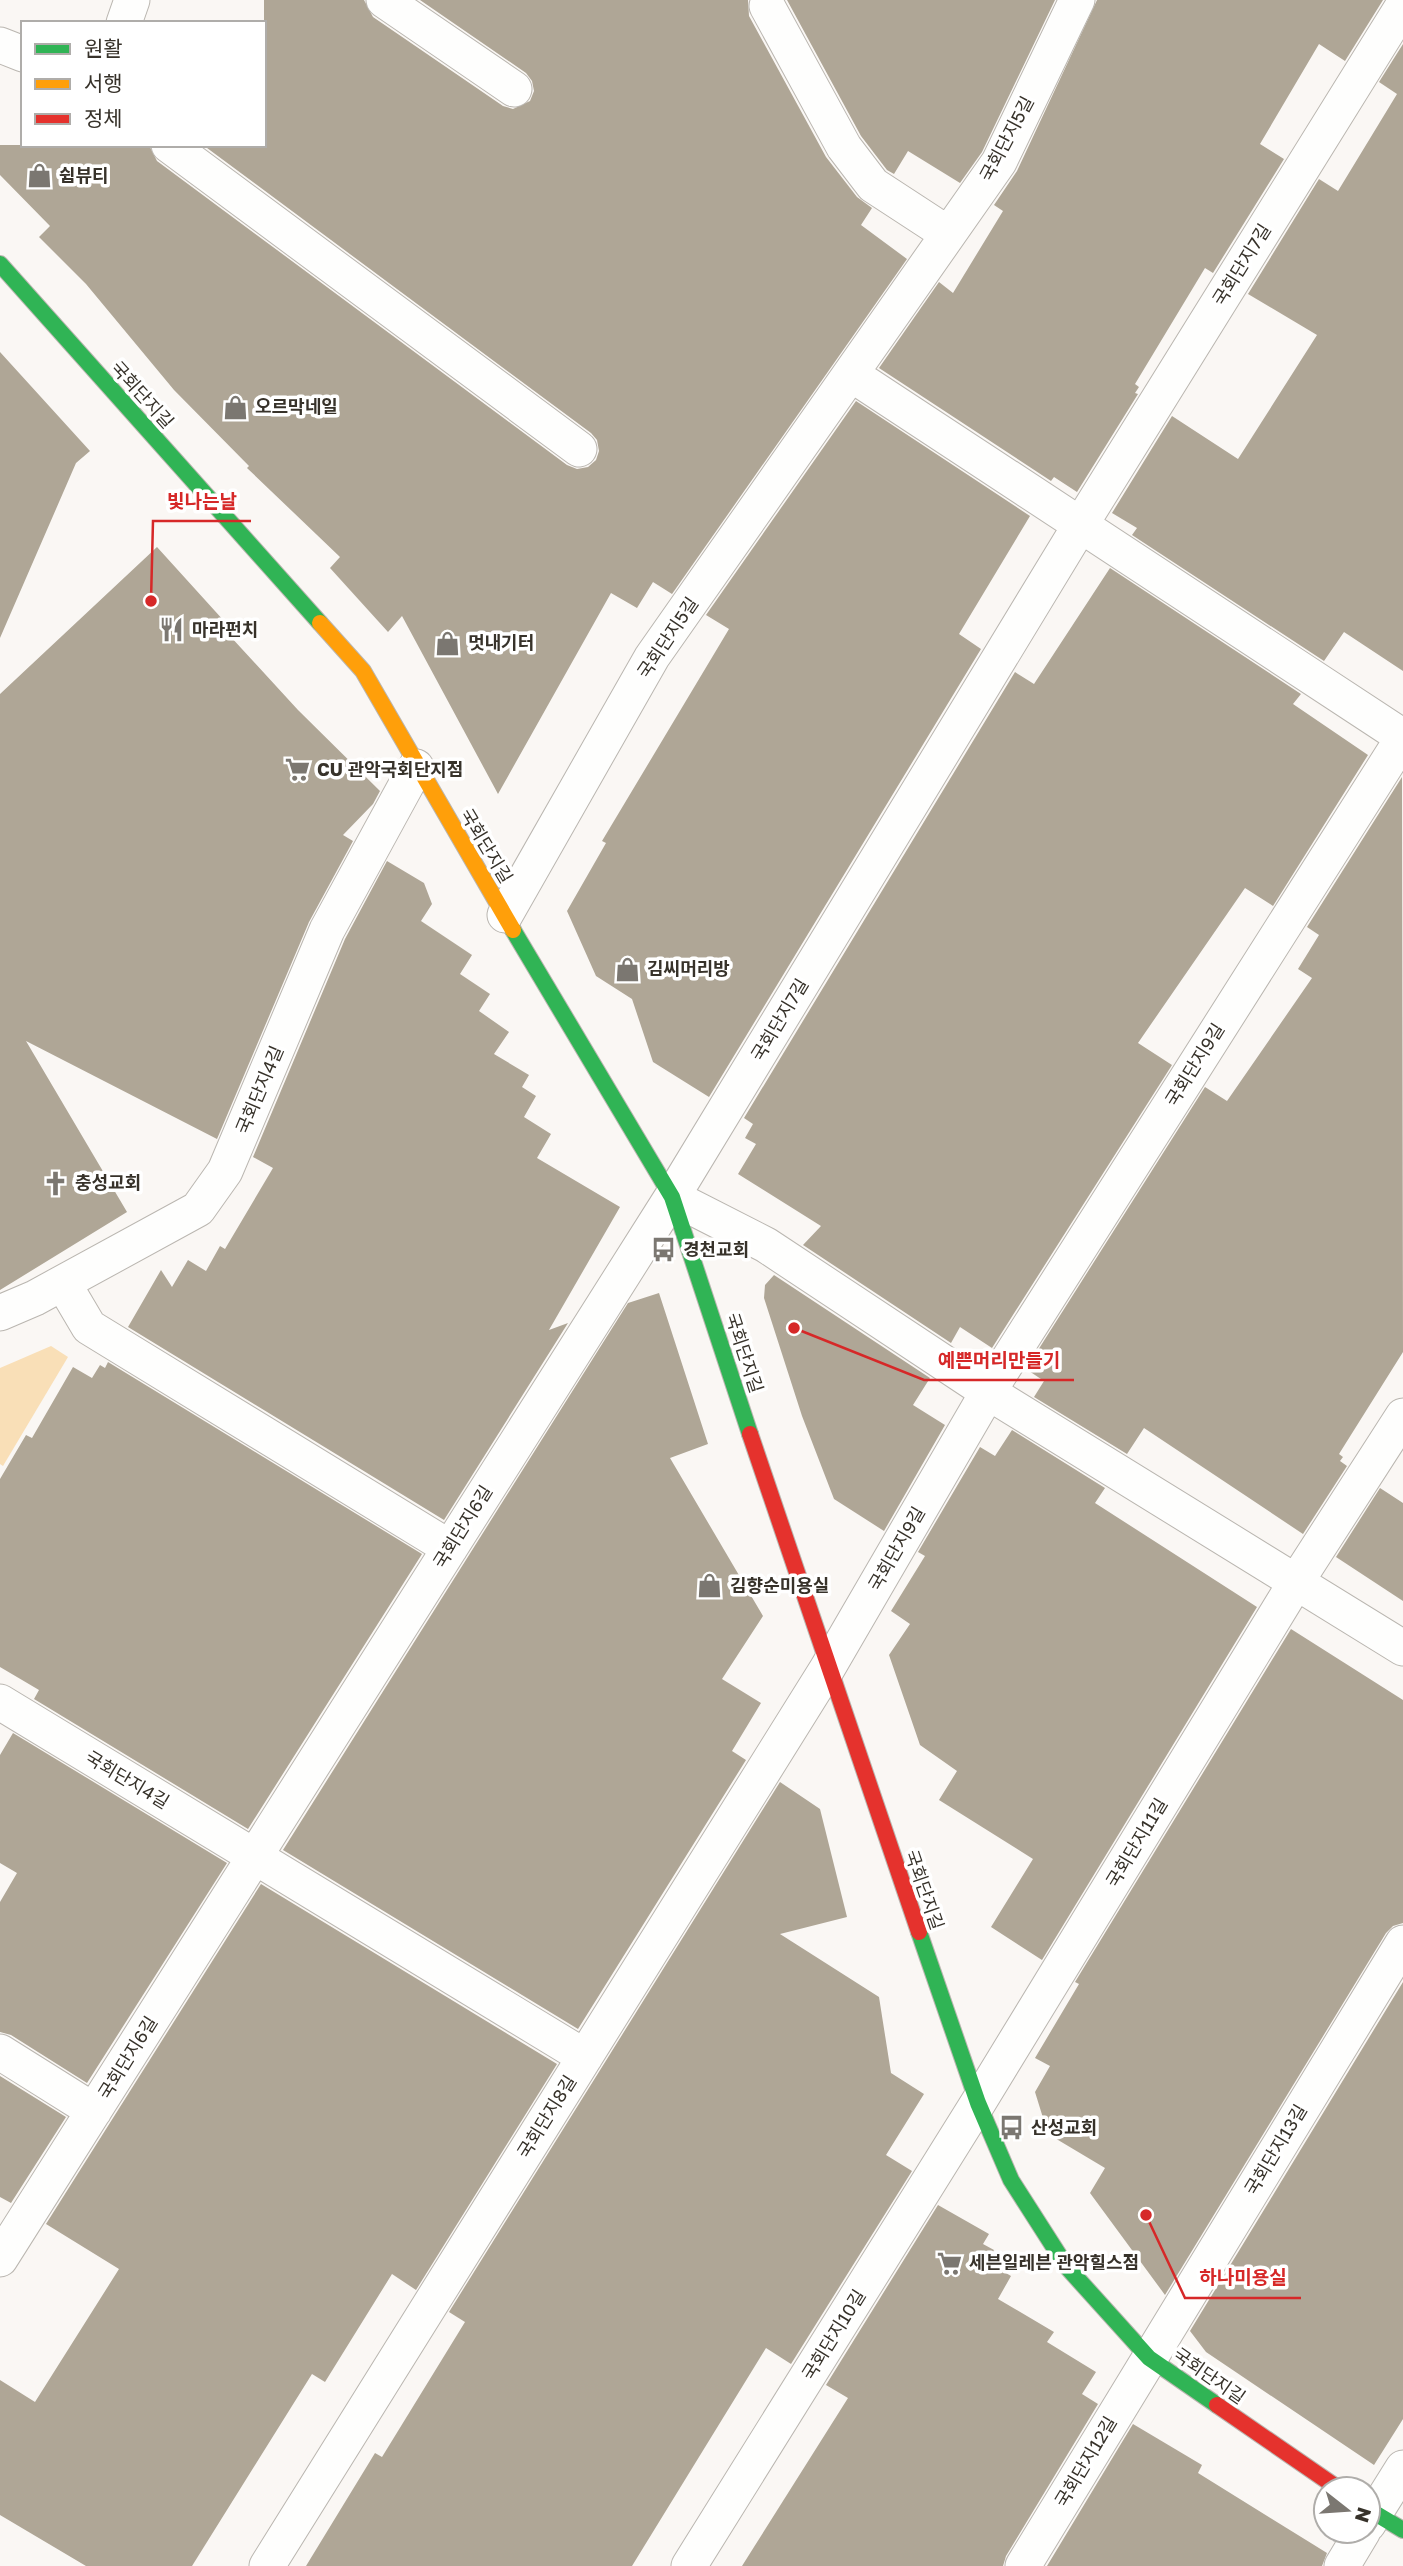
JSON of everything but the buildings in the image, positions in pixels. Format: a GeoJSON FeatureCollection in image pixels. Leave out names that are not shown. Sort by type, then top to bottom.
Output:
{"type":"FeatureCollection","features":[{"type":"Feature","properties":{"kind":"street","name":"국회단지길"},"geometry":{"type":"LineString","coordinates":[[0,264],[363,671],[416,767],[672,1197],[827,1669],[978,2103],[1011,2180],[1066,2266],[1149,2358],[1319,2475]]}},
{"type":"Feature","properties":{"kind":"lane"},"geometry":{"type":"LineString","coordinates":[[125,21],[132,0]]}},
{"type":"Feature","properties":{"kind":"lane"},"geometry":{"type":"LineString","coordinates":[[384,0],[514,89]]}},
{"type":"Feature","properties":{"kind":"lane","name":"국회단지5길"},"geometry":{"type":"LineString","coordinates":[[505,915],[652,657],[999,162],[1077,0]]}},
{"type":"Feature","properties":{"kind":"lane"},"geometry":{"type":"LineString","coordinates":[[767,6],[844,148],[873,185],[948,234]]}},
{"type":"Feature","properties":{"kind":"lane","name":"국회단지7길"},"geometry":{"type":"LineString","coordinates":[[672,1197],[1081,524],[1403,6]]}},
{"type":"Feature","properties":{"kind":"lane"},"geometry":{"type":"LineString","coordinates":[[0,45],[21,53]]}},
{"type":"Feature","properties":{"kind":"lane"},"geometry":{"type":"LineString","coordinates":[[172,147],[579,449]]}},
{"type":"Feature","properties":{"kind":"lane"},"geometry":{"type":"LineString","coordinates":[[850,374],[1403,737]]}},
{"type":"Feature","properties":{"kind":"lane","name":"국회단지9길"},"geometry":{"type":"LineString","coordinates":[[827,1669],[988,1392],[1403,737]]}},
{"type":"Feature","properties":{"kind":"lane","name":"국회단지4길"},"geometry":{"type":"LineString","coordinates":[[0,1313],[63,1283],[198,1209],[225,1171],[327,930],[416,767]]}},
{"type":"Feature","properties":{"kind":"lane"},"geometry":{"type":"LineString","coordinates":[[672,1197],[766,1245],[988,1392],[1403,1648]]}},
{"type":"Feature","properties":{"kind":"lane","name":"국회단지6길"},"geometry":{"type":"LineString","coordinates":[[0,2259],[672,1197]]}},
{"type":"Feature","properties":{"kind":"lane"},"geometry":{"type":"LineString","coordinates":[[63,1283],[89,1327],[450,1548]]}},
{"type":"Feature","properties":{"kind":"lane","name":"국회단지11길"},"geometry":{"type":"LineString","coordinates":[[978,2103],[1296,1582],[1403,1416]]}},
{"type":"Feature","properties":{"kind":"lane","name":"국회단지8길"},"geometry":{"type":"LineString","coordinates":[[267,2566],[827,1669]]}},
{"type":"Feature","properties":{"kind":"lane","name":"국회단지4길"},"geometry":{"type":"LineString","coordinates":[[0,1702],[255,1857]]}},
{"type":"Feature","properties":{"kind":"lane"},"geometry":{"type":"LineString","coordinates":[[255,1857],[585,2057]]}},
{"type":"Feature","properties":{"kind":"lane","name":"국회단지13길"},"geometry":{"type":"LineString","coordinates":[[1149,2358],[1403,1943]]}},
{"type":"Feature","properties":{"kind":"lane"},"geometry":{"type":"LineString","coordinates":[[0,2052],[94,2111]]}},
{"type":"Feature","properties":{"kind":"lane","name":"국회단지10길"},"geometry":{"type":"LineString","coordinates":[[690,2566],[978,2103]]}},
{"type":"Feature","properties":{"kind":"lane","name":"국회단지12길"},"geometry":{"type":"LineString","coordinates":[[1023,2566],[1149,2358]]}},
{"type":"Feature","properties":{"kind":"lane"},"geometry":{"type":"LineString","coordinates":[[1382,2508],[1403,2468]]}},
{"type":"Feature","properties":{"kind":"lane"},"geometry":{"type":"LineString","coordinates":[[1342,2566],[1357,2545]]}},
{"type":"Feature","properties":{"kind":"shaded area"},"geometry":{"type":"Polygon","coordinates":[[[51,1346],[68,1357],[3,1466],[0,1464],[0,1368],[51,1346]]]}},
{"type":"Feature","properties":{"kind":"traffic: fast"},"geometry":{"type":"LineString","coordinates":[[0,264],[320,623]]}},
{"type":"Feature","properties":{"kind":"traffic: fast"},"geometry":{"type":"LineString","coordinates":[[513,930],[672,1197],[750,1434]]}},
{"type":"Feature","properties":{"kind":"traffic: fast"},"geometry":{"type":"LineString","coordinates":[[919,1932],[978,2103],[1011,2180],[1066,2266],[1149,2358],[1217,2405]]}},
{"type":"Feature","properties":{"kind":"traffic: fast"},"geometry":{"type":"LineString","coordinates":[[1382,2517],[1403,2530]]}},
{"type":"Feature","properties":{"kind":"traffic: slow"},"geometry":{"type":"LineString","coordinates":[[320,623],[363,671],[513,930]]}},
{"type":"Feature","properties":{"kind":"traffic: jam"},"geometry":{"type":"LineString","coordinates":[[750,1434],[919,1932]]}},
{"type":"Feature","properties":{"kind":"traffic: jam"},"geometry":{"type":"LineString","coordinates":[[1217,2405],[1319,2475]]}},
{"type":"Feature","properties":{"kind":"place","name":"쉼뷰티"},"geometry":{"type":"Point","coordinates":[39,176]}},
{"type":"Feature","properties":{"kind":"place","name":"오르막네일"},"geometry":{"type":"Point","coordinates":[235,407]}},
{"type":"Feature","properties":{"kind":"place","name":"빛나는날"},"geometry":{"type":"Point","coordinates":[151,601]}},
{"type":"Feature","properties":{"kind":"place","name":"마라펀치"},"geometry":{"type":"Point","coordinates":[172,630]}},
{"type":"Feature","properties":{"kind":"place","name":"멋내기터"},"geometry":{"type":"Point","coordinates":[448,643]}},
{"type":"Feature","properties":{"kind":"place","name":"CU 관악국회단지점"},"geometry":{"type":"Point","coordinates":[297,770]}},
{"type":"Feature","properties":{"kind":"place","name":"김씨머리방"},"geometry":{"type":"Point","coordinates":[627,969]}},
{"type":"Feature","properties":{"kind":"place","name":"충성교회"},"geometry":{"type":"Point","coordinates":[55,1183]}},
{"type":"Feature","properties":{"kind":"place","name":"경천교회"},"geometry":{"type":"Point","coordinates":[663,1250]}},
{"type":"Feature","properties":{"kind":"place","name":"예쁜머리만들기"},"geometry":{"type":"Point","coordinates":[794,1328]}},
{"type":"Feature","properties":{"kind":"place","name":"김향순미용실"},"geometry":{"type":"Point","coordinates":[710,1586]}},
{"type":"Feature","properties":{"kind":"place","name":"산성교회"},"geometry":{"type":"Point","coordinates":[1011,2128]}},
{"type":"Feature","properties":{"kind":"place","name":"하나미용실"},"geometry":{"type":"Point","coordinates":[1146,2215]}},
{"type":"Feature","properties":{"kind":"place","name":"세븐일레븐 관악힐스점"},"geometry":{"type":"Point","coordinates":[949,2263]}}]}
